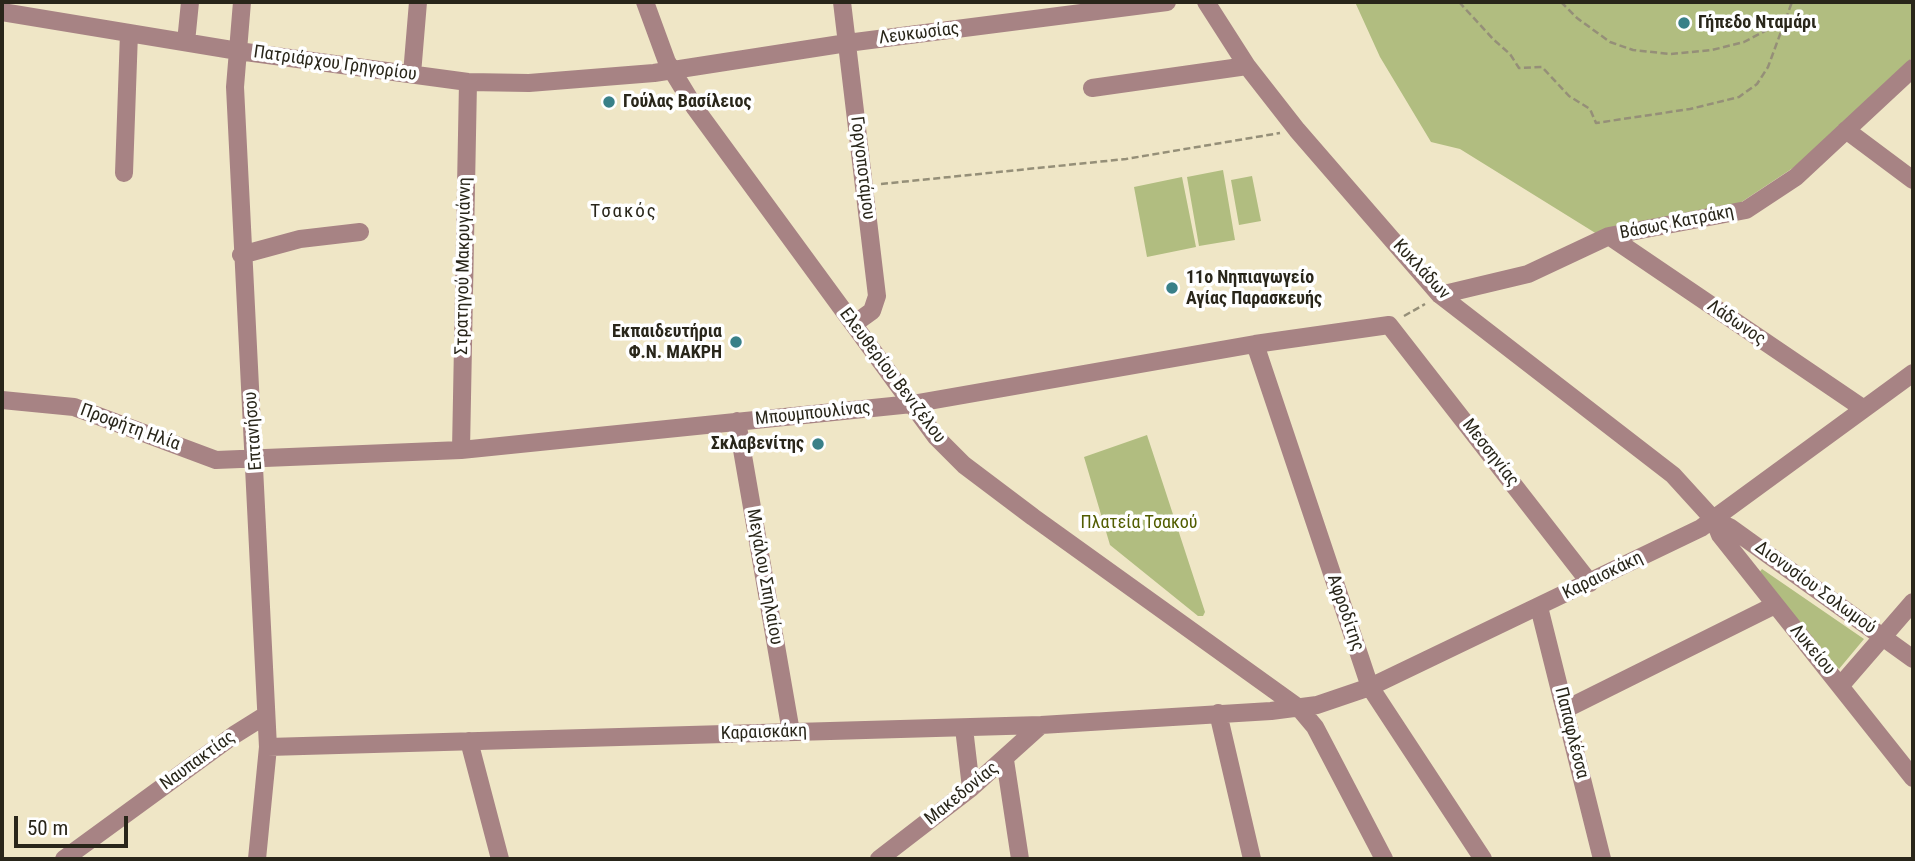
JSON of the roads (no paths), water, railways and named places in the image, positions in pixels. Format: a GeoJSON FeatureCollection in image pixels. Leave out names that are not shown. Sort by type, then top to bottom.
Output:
{"type":"FeatureCollection","features":[{"type":"Feature","properties":{"kind":"street"},"geometry":{"type":"LineString","coordinates":[[186,42],[190,2]]}},
{"type":"Feature","properties":{"kind":"street","name":"Επτανήσου"},"geometry":{"type":"LineString","coordinates":[[242,2],[234,78],[241,255],[256,457],[268,747],[257,859]]}},
{"type":"Feature","properties":{"kind":"street"},"geometry":{"type":"LineString","coordinates":[[412,74],[418,2]]}},
{"type":"Feature","properties":{"kind":"street","name":"Ελευθερίου Βενιζέλου"},"geometry":{"type":"LineString","coordinates":[[645,2],[671,69],[695,108],[936,437],[964,465],[1285,695],[1299,708],[1315,727],[1384,859]]}},
{"type":"Feature","properties":{"kind":"street","name":"Γοργοποτάμου"},"geometry":{"type":"LineString","coordinates":[[842,2],[877,296],[872,312],[854,324]]}},
{"type":"Feature","properties":{"kind":"street","name":"Λευκωσίας"},"geometry":{"type":"LineString","coordinates":[[671,69],[847,43],[1167,2]]}},
{"type":"Feature","properties":{"kind":"street","name":"Κυκλάδων"},"geometry":{"type":"LineString","coordinates":[[1206,2],[1247,66],[1297,130],[1440,295],[1673,475],[1714,520]]}},
{"type":"Feature","properties":{"kind":"street","name":"Πατριάρχου Γρηγορίου"},"geometry":{"type":"LineString","coordinates":[[2,12],[26,9],[129,33],[238,51],[468,82],[529,83],[671,69]]}},
{"type":"Feature","properties":{"kind":"street"},"geometry":{"type":"LineString","coordinates":[[124,173],[129,33]]}},
{"type":"Feature","properties":{"kind":"street"},"geometry":{"type":"LineString","coordinates":[[1092,88],[1247,66]]}},
{"type":"Feature","properties":{"kind":"street","name":"Βάσως Κατράκη"},"geometry":{"type":"LineString","coordinates":[[1440,295],[1528,274],[1609,236],[1746,210],[1796,177],[1913,68]]}},
{"type":"Feature","properties":{"kind":"street","name":"Στρατηγού Μακρυγιάννη"},"geometry":{"type":"LineString","coordinates":[[461,450],[468,82]]}},
{"type":"Feature","properties":{"kind":"street"},"geometry":{"type":"LineString","coordinates":[[1846,130],[1913,180]]}},
{"type":"Feature","properties":{"kind":"street"},"geometry":{"type":"LineString","coordinates":[[241,255],[300,239],[360,232]]}},
{"type":"Feature","properties":{"kind":"street","name":"Λάδωνος"},"geometry":{"type":"LineString","coordinates":[[1609,236],[1864,409]]}},
{"type":"Feature","properties":{"kind":"street","name":"Μπουμπουλίνας"},"geometry":{"type":"LineString","coordinates":[[256,457],[461,450],[912,404],[1255,344],[1389,325]]}},
{"type":"Feature","properties":{"kind":"street","name":"Μεσσηνίας"},"geometry":{"type":"LineString","coordinates":[[1389,325],[1590,583]]}},
{"type":"Feature","properties":{"kind":"street","name":"Αφροδίτης"},"geometry":{"type":"LineString","coordinates":[[1255,344],[1370,687],[1483,859]]}},
{"type":"Feature","properties":{"kind":"street","name":"Καραισκάκη"},"geometry":{"type":"LineString","coordinates":[[268,747],[964,728],[1299,708],[1370,687],[1590,583],[1714,520],[1913,373]]}},
{"type":"Feature","properties":{"kind":"street","name":"Προφήτη Ηλία"},"geometry":{"type":"LineString","coordinates":[[2,400],[74,407],[216,460],[256,457]]}},
{"type":"Feature","properties":{"kind":"street","name":"Μεγάλου Σπηλαίου"},"geometry":{"type":"LineString","coordinates":[[737,421],[791,733]]}},
{"type":"Feature","properties":{"kind":"street","name":"Λυκείου"},"geometry":{"type":"LineString","coordinates":[[1714,520],[1720,535],[1913,778]]}},
{"type":"Feature","properties":{"kind":"street","name":"Διονυσίου Σολωμού"},"geometry":{"type":"LineString","coordinates":[[1714,520],[1731,528],[1913,659]]}},
{"type":"Feature","properties":{"kind":"street"},"geometry":{"type":"LineString","coordinates":[[1841,685],[1913,602]]}},
{"type":"Feature","properties":{"kind":"street"},"geometry":{"type":"LineString","coordinates":[[1566,709],[1774,605]]}},
{"type":"Feature","properties":{"kind":"street","name":"Παπαφλέσσα"},"geometry":{"type":"LineString","coordinates":[[1539,607],[1602,859]]}},
{"type":"Feature","properties":{"kind":"street","name":"Καραισκάκη"},"geometry":{"type":"LineString","coordinates":[[1260,709],[1285,695]]}},
{"type":"Feature","properties":{"kind":"street"},"geometry":{"type":"LineString","coordinates":[[1217,713],[1252,859]]}},
{"type":"Feature","properties":{"kind":"street","name":"Ναυπακτίας"},"geometry":{"type":"LineString","coordinates":[[64,859],[234,735],[266,715]]}},
{"type":"Feature","properties":{"kind":"street","name":"Μακεδονίας"},"geometry":{"type":"LineString","coordinates":[[880,859],[1005,760],[1041,725]]}},
{"type":"Feature","properties":{"kind":"street"},"geometry":{"type":"LineString","coordinates":[[964,728],[971,788]]}},
{"type":"Feature","properties":{"kind":"street"},"geometry":{"type":"LineString","coordinates":[[469,741],[500,859]]}},
{"type":"Feature","properties":{"kind":"street"},"geometry":{"type":"LineString","coordinates":[[1005,760],[1020,859]]}},
{"type":"Feature","properties":{"kind":"place","name":"Γήπεδο Νταμάρι"},"geometry":{"type":"Point","coordinates":[1684,23]}},
{"type":"Feature","properties":{"kind":"place","name":"Γούλας Βασίλειος"},"geometry":{"type":"Point","coordinates":[609,102]}},
{"type":"Feature","properties":{"kind":"place","name":"11ο Νηπιαγωγείο Αγίας Παρασκευής"},"geometry":{"type":"Point","coordinates":[1172,288]}},
{"type":"Feature","properties":{"kind":"place","name":"Εκπαιδευτήρια Φ.Ν. ΜΑΚΡΗ"},"geometry":{"type":"Point","coordinates":[736,342]}},
{"type":"Feature","properties":{"kind":"place","name":"Σκλαβενίτης"},"geometry":{"type":"Point","coordinates":[818,444]}},
{"type":"Feature","properties":{"kind":"district","name":"Τσακός"},"geometry":{"type":"Point","coordinates":[624,212]}},
{"type":"Feature","properties":{"kind":"park label","name":"Πλατεία Τσακού"},"geometry":{"type":"Point","coordinates":[1139,523]}}]}
